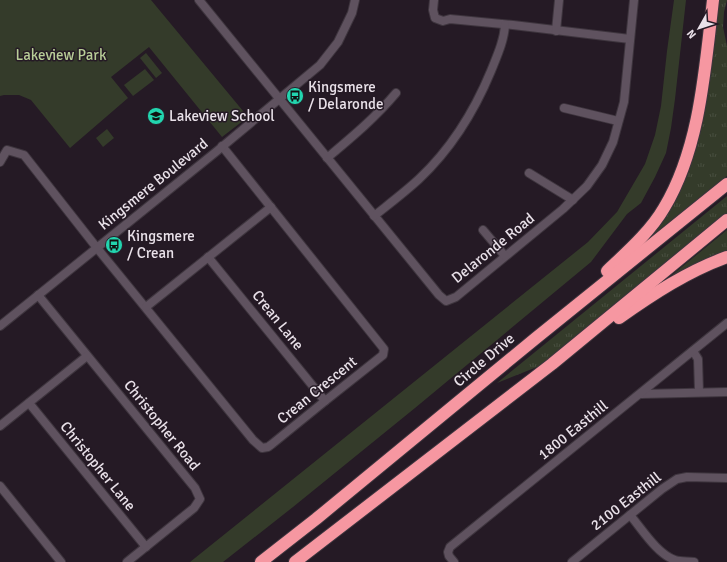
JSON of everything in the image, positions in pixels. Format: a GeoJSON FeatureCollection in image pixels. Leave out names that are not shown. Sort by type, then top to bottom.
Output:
{"type":"FeatureCollection","features":[{"type":"Feature","properties":{"kind":"highway"},"geometry":{"type":"LineString","coordinates":[[536,338],[641,238],[654,222],[671,196],[684,165],[695,126],[704,72],[712,0]]}},
{"type":"Feature","properties":{"kind":"highway","name":"Circle Drive"},"geometry":{"type":"LineString","coordinates":[[261,562],[316,519],[536,338],[727,184]]}},
{"type":"Feature","properties":{"kind":"highway"},"geometry":{"type":"LineString","coordinates":[[295,562],[552,364],[727,220]]}},
{"type":"Feature","properties":{"kind":"highway"},"geometry":{"type":"LineString","coordinates":[[552,364],[667,286],[687,274],[727,257]]}},
{"type":"Feature","properties":{"kind":"street","name":"Delaronde Road"},"geometry":{"type":"LineString","coordinates":[[199,0],[374,216],[439,295],[446,301],[456,297],[573,200],[587,186],[602,165],[613,142],[624,102],[634,0]]}},
{"type":"Feature","properties":{"kind":"street","name":"Kingsmere Boulevard"},"geometry":{"type":"LineString","coordinates":[[0,326],[320,65],[338,42],[352,13],[355,0]]}},
{"type":"Feature","properties":{"kind":"street"},"geometry":{"type":"LineString","coordinates":[[434,0],[433,10],[435,18],[443,21],[450,19],[630,39]]}},
{"type":"Feature","properties":{"kind":"street"},"geometry":{"type":"LineString","coordinates":[[556,30],[559,0]]}},
{"type":"Feature","properties":{"kind":"street"},"geometry":{"type":"LineString","coordinates":[[374,216],[419,179],[440,157],[461,130],[477,103],[488,78],[496,58],[505,25]]}},
{"type":"Feature","properties":{"kind":"street"},"geometry":{"type":"LineString","coordinates":[[327,158],[369,122],[396,93]]}},
{"type":"Feature","properties":{"kind":"street"},"geometry":{"type":"LineString","coordinates":[[564,108],[618,121]]}},
{"type":"Feature","properties":{"kind":"street","name":"Crean Crescent"},"geometry":{"type":"LineString","coordinates":[[0,162],[7,150],[24,155],[97,248],[253,440],[262,448],[268,447],[272,444],[383,355],[384,349],[222,146]]}},
{"type":"Feature","properties":{"kind":"street"},"geometry":{"type":"LineString","coordinates":[[529,174],[573,200]]}},
{"type":"Feature","properties":{"kind":"street"},"geometry":{"type":"LineString","coordinates":[[146,307],[271,206]]}},
{"type":"Feature","properties":{"kind":"street"},"geometry":{"type":"LineString","coordinates":[[483,230],[505,256]]}},
{"type":"Feature","properties":{"kind":"street","name":"Crean Lane"},"geometry":{"type":"LineString","coordinates":[[208,257],[325,400]]}},
{"type":"Feature","properties":{"kind":"street","name":"Christopher Road"},"geometry":{"type":"LineString","coordinates":[[38,295],[195,488],[200,499],[194,508],[127,562]]}},
{"type":"Feature","properties":{"kind":"street","name":"1800 Easthill"},"geometry":{"type":"LineString","coordinates":[[454,562],[449,556],[448,552],[450,547],[727,323]]}},
{"type":"Feature","properties":{"kind":"street"},"geometry":{"type":"LineString","coordinates":[[693,351],[698,359],[699,392]]}},
{"type":"Feature","properties":{"kind":"street"},"geometry":{"type":"LineString","coordinates":[[0,426],[87,356]]}},
{"type":"Feature","properties":{"kind":"street"},"geometry":{"type":"LineString","coordinates":[[641,394],[727,392]]}},
{"type":"Feature","properties":{"kind":"street","name":"Christopher Lane"},"geometry":{"type":"LineString","coordinates":[[29,403],[146,547]]}},
{"type":"Feature","properties":{"kind":"street","name":"2100 Easthill"},"geometry":{"type":"LineString","coordinates":[[572,562],[662,489],[677,479],[687,477],[727,478]]}},
{"type":"Feature","properties":{"kind":"street"},"geometry":{"type":"LineString","coordinates":[[0,486],[62,562]]}},
{"type":"Feature","properties":{"kind":"street"},"geometry":{"type":"LineString","coordinates":[[630,515],[659,551],[676,560],[694,562]]}},
{"type":"Feature","properties":{"kind":"green space","name":"Lakeview Park"},"geometry":{"type":"Polygon","coordinates":[[[0,0],[151,0],[248,117],[222,137],[149,47],[111,77],[128,98],[70,148],[31,100],[19,95],[0,96],[0,0]]]}},
{"type":"Feature","properties":{"kind":"green space"},"geometry":{"type":"Polygon","coordinates":[[[674,0],[686,0],[675,99],[666,153],[641,203],[627,214],[591,262],[415,408],[223,562],[190,562],[588,242],[617,212],[645,164],[655,135],[661,106],[674,0]]]}},
{"type":"Feature","properties":{"kind":"green space"},"geometry":{"type":"Polygon","coordinates":[[[716,0],[727,0],[724,12],[723,27],[727,46],[727,176],[643,244],[687,173],[695,151],[702,118],[716,0]]]}},
{"type":"Feature","properties":{"kind":"green space"},"geometry":{"type":"Polygon","coordinates":[[[146,53],[162,73],[156,78],[140,58],[146,53]]]}},
{"type":"Feature","properties":{"kind":"green space"},"geometry":{"type":"Polygon","coordinates":[[[145,69],[154,80],[133,96],[124,85],[145,69]]]}},
{"type":"Feature","properties":{"kind":"green space"},"geometry":{"type":"Polygon","coordinates":[[[107,129],[114,138],[103,147],[96,138],[107,129]]]}},
{"type":"Feature","properties":{"kind":"green space"},"geometry":{"type":"Polygon","coordinates":[[[727,196],[727,218],[542,365],[497,383],[727,196]]]}},
{"type":"Feature","properties":{"kind":"green space"},"geometry":{"type":"Polygon","coordinates":[[[727,230],[727,253],[673,276],[672,275],[727,230]]]}},
{"type":"Feature","properties":{"kind":"place","name":"Kingsmere / Delaronde"},"geometry":{"type":"Point","coordinates":[295,96]}},
{"type":"Feature","properties":{"kind":"place","name":"Lakeview School"},"geometry":{"type":"Point","coordinates":[156,116]}},
{"type":"Feature","properties":{"kind":"place","name":"Kingsmere / Crean"},"geometry":{"type":"Point","coordinates":[114,245]}}]}
